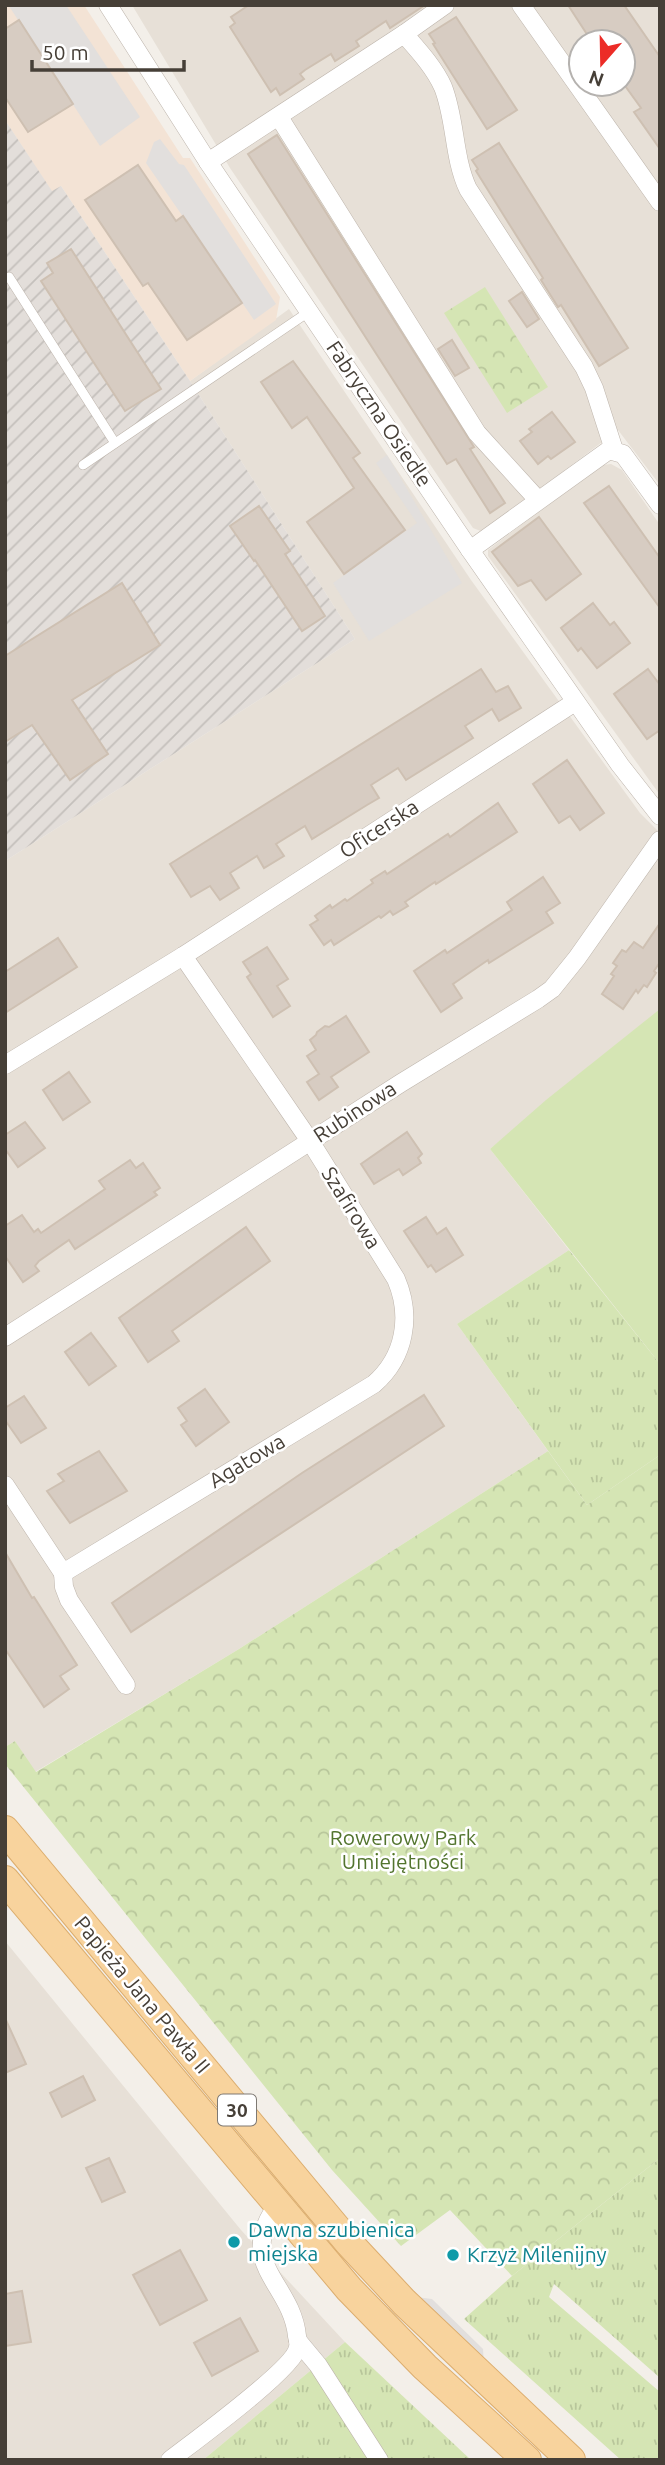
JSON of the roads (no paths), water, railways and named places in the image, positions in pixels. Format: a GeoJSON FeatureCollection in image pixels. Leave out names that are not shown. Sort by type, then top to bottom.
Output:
{"type":"FeatureCollection","features":[{"type":"Feature","properties":{"kind":"main road","name":"Papieża Jana Pawła II"},"geometry":{"type":"LineString","coordinates":[[5,1830],[349,2243],[433,2330],[571,2460]]}},
{"type":"Feature","properties":{"kind":"main road","name":"Papieża Jana Pawła II"},"geometry":{"type":"LineString","coordinates":[[5,1880],[349,2289],[425,2367],[527,2460]]}},
{"type":"Feature","properties":{"kind":"street"},"geometry":{"type":"LineString","coordinates":[[208,162],[444,5]]}},
{"type":"Feature","properties":{"kind":"street"},"geometry":{"type":"LineString","coordinates":[[521,5],[660,202]]}},
{"type":"Feature","properties":{"kind":"street","name":"Fabryczna Osiedle"},"geometry":{"type":"LineString","coordinates":[[115,8],[208,162],[575,702],[660,816]]}},
{"type":"Feature","properties":{"kind":"street"},"geometry":{"type":"LineString","coordinates":[[404,34],[432,68],[443,88],[460,169],[468,190],[584,367],[594,388],[614,450],[626,457],[660,505]]}},
{"type":"Feature","properties":{"kind":"street"},"geometry":{"type":"LineString","coordinates":[[279,117],[477,433],[538,500]]}},
{"type":"Feature","properties":{"kind":"street"},"geometry":{"type":"LineString","coordinates":[[470,550],[599,456],[614,450]]}},
{"type":"Feature","properties":{"kind":"street","name":"Oficerska"},"geometry":{"type":"LineString","coordinates":[[183,956],[575,702]]}},
{"type":"Feature","properties":{"kind":"street","name":"Rubinowa"},"geometry":{"type":"LineString","coordinates":[[5,1337],[552,989],[660,840]]}},
{"type":"Feature","properties":{"kind":"street"},"geometry":{"type":"LineString","coordinates":[[5,1065],[183,956]]}},
{"type":"Feature","properties":{"kind":"street","name":"Szafirowa"},"geometry":{"type":"LineString","coordinates":[[183,956],[310,1141],[396,1279],[404,1301],[405,1328]]}},
{"type":"Feature","properties":{"kind":"street","name":"Agatowa"},"geometry":{"type":"LineString","coordinates":[[63,1573],[374,1384],[394,1361],[405,1328]]}},
{"type":"Feature","properties":{"kind":"street"},"geometry":{"type":"LineString","coordinates":[[5,1485],[63,1573],[69,1600],[126,1685]]}},
{"type":"Feature","properties":{"kind":"street"},"geometry":{"type":"LineString","coordinates":[[170,2460],[290,2362],[298,2348],[296,2324],[268,2273],[260,2243],[266,2220],[278,2204]]}},
{"type":"Feature","properties":{"kind":"street"},"geometry":{"type":"LineString","coordinates":[[298,2341],[318,2365],[379,2460]]}},
{"type":"Feature","properties":{"kind":"lane"},"geometry":{"type":"LineString","coordinates":[[9,277],[115,443]]}},
{"type":"Feature","properties":{"kind":"lane"},"geometry":{"type":"LineString","coordinates":[[83,465],[310,311]]}},
{"type":"Feature","properties":{"kind":"place","name":"Dawna szubienica miejska"},"geometry":{"type":"Point","coordinates":[234,2242]}},
{"type":"Feature","properties":{"kind":"place","name":"Krzyż Milenijny"},"geometry":{"type":"Point","coordinates":[453,2255]}},
{"type":"Feature","properties":{"kind":"park label","name":"Rowerowy Park Umiejętności"},"geometry":{"type":"Point","coordinates":[403,1850]}}]}
